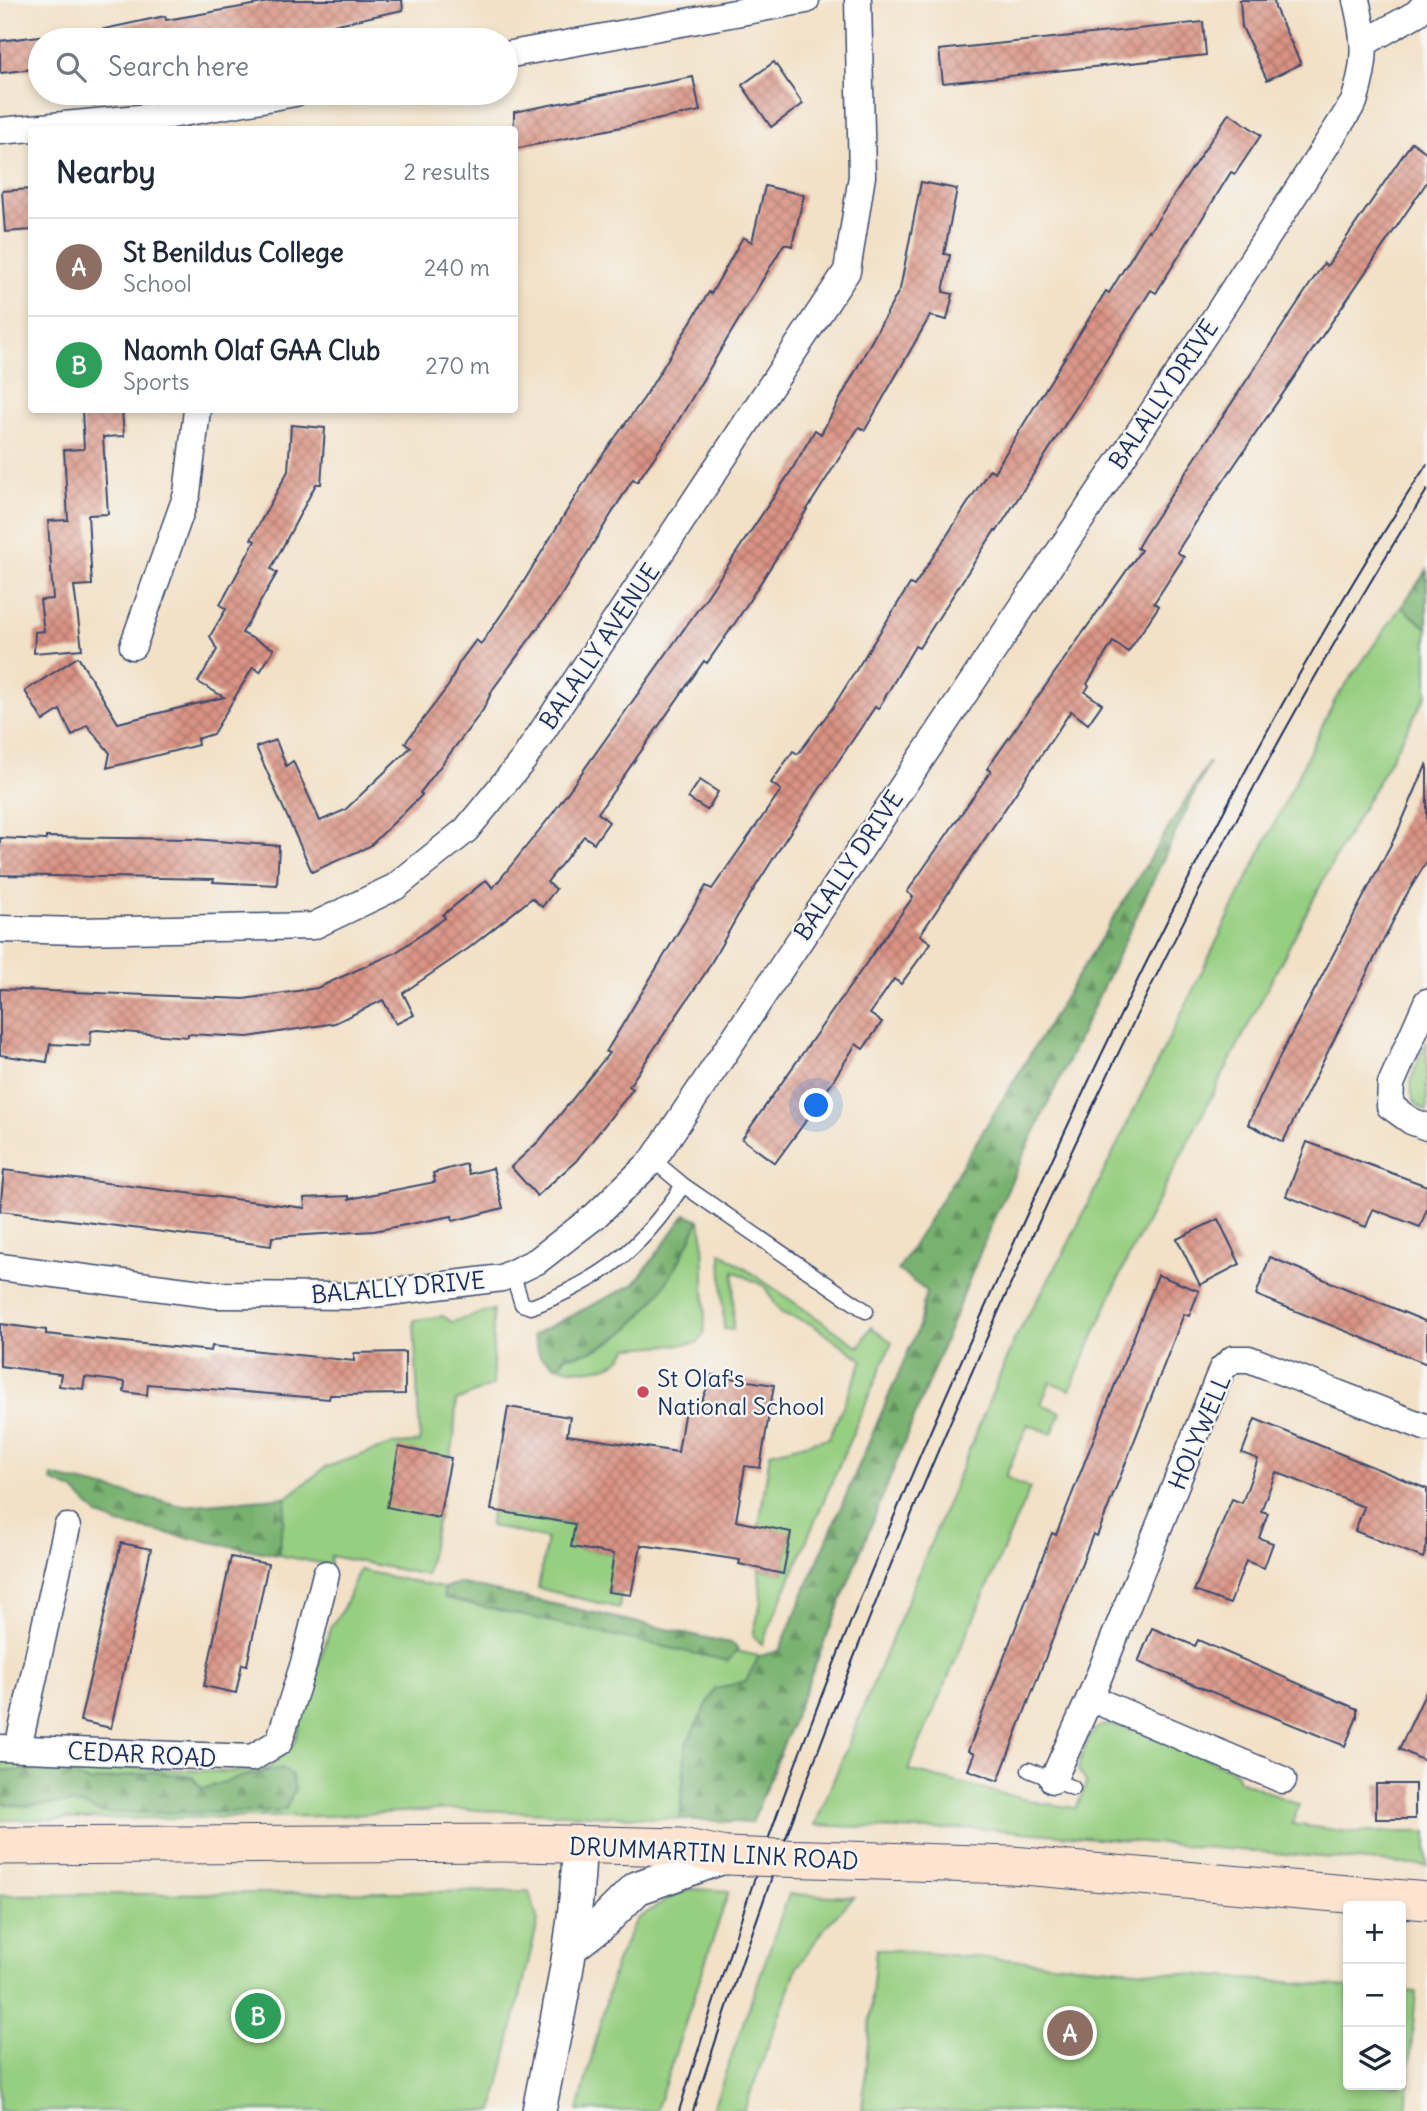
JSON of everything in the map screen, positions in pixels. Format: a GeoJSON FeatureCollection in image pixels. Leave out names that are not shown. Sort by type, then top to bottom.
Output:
{"type":"FeatureCollection","features":[{"type":"Feature","properties":{"kind":"main road","name":"DRUMMARTIN LINK ROAD"},"geometry":{"type":"LineString","coordinates":[[0,1846],[579,1844],[681,1847],[726,1856],[865,1863],[934,1860],[1012,1865],[1427,1901]]}},
{"type":"Feature","properties":{"kind":"street"},"geometry":{"type":"LineString","coordinates":[[518,53],[806,0]]}},
{"type":"Feature","properties":{"kind":"street","name":"BALALLY AVENUE"},"geometry":{"type":"LineString","coordinates":[[0,929],[81,931],[313,926],[395,887],[466,830],[524,759],[848,271],[862,176],[858,0]]}},
{"type":"Feature","properties":{"kind":"street"},"geometry":{"type":"LineString","coordinates":[[1356,0],[1366,42],[1416,13],[1427,2]]}},
{"type":"Feature","properties":{"kind":"street","name":"BALALLY DRIVE"},"geometry":{"type":"LineString","coordinates":[[0,1267],[218,1295],[357,1296],[502,1278],[537,1261],[595,1216],[653,1160],[1198,343],[1354,102],[1364,69],[1366,42]]}},
{"type":"Feature","properties":{"kind":"street"},"geometry":{"type":"LineString","coordinates":[[96,126],[173,122],[245,105]]}},
{"type":"Feature","properties":{"kind":"street"},"geometry":{"type":"LineString","coordinates":[[0,131],[28,130]]}},
{"type":"Feature","properties":{"kind":"street"},"geometry":{"type":"LineString","coordinates":[[133,646],[187,494],[197,413]]}},
{"type":"Feature","properties":{"kind":"street"},"geometry":{"type":"LineString","coordinates":[[1427,1002],[1391,1084],[1390,1106],[1411,1121],[1427,1127]]}},
{"type":"Feature","properties":{"kind":"street","name":"HOLYWELL"},"geometry":{"type":"LineString","coordinates":[[1052,1779],[1090,1698],[1222,1369],[1233,1359],[1249,1359],[1427,1427]]}},
{"type":"Feature","properties":{"kind":"street"},"geometry":{"type":"LineString","coordinates":[[9,1748],[66,1527]]}},
{"type":"Feature","properties":{"kind":"street","name":"CEDAR ROAD"},"geometry":{"type":"LineString","coordinates":[[9,1748],[252,1758],[279,1742],[304,1662],[326,1574]]}},
{"type":"Feature","properties":{"kind":"street"},"geometry":{"type":"LineString","coordinates":[[1090,1698],[1283,1780]]}},
{"type":"Feature","properties":{"kind":"street"},"geometry":{"type":"LineString","coordinates":[[539,2111],[571,1947],[578,1887],[579,1844]]}},
{"type":"Feature","properties":{"kind":"street"},"geometry":{"type":"LineString","coordinates":[[571,1947],[601,1924],[637,1888],[726,1856]]}},
{"type":"Feature","properties":{"kind":"lane"},"geometry":{"type":"LineString","coordinates":[[653,1160],[683,1185],[866,1311]]}},
{"type":"Feature","properties":{"kind":"lane"},"geometry":{"type":"LineString","coordinates":[[512,1273],[522,1304],[531,1307],[584,1285],[617,1263],[656,1227],[683,1185]]}},
{"type":"Feature","properties":{"kind":"green space"},"geometry":{"type":"Polygon","coordinates":[[[1427,570],[1427,628],[1401,607],[1427,570]]]}},
{"type":"Feature","properties":{"kind":"green space"},"geometry":{"type":"Polygon","coordinates":[[[1401,607],[1427,628],[1427,694],[1330,867],[1125,1264],[1070,1390],[1050,1382],[1041,1404],[1061,1412],[1052,1434],[1028,1424],[1005,1477],[1030,1488],[908,1770],[1040,1803],[1076,1808],[1087,1783],[1078,1770],[1085,1746],[1095,1730],[1109,1725],[1144,1734],[1207,1759],[1236,1772],[1239,1780],[1299,1805],[1292,1824],[1350,1832],[1427,1832],[1427,1866],[977,1828],[921,1830],[815,1825],[1015,1338],[1064,1253],[1335,700],[1401,607]]]}},
{"type":"Feature","properties":{"kind":"green space"},"geometry":{"type":"Polygon","coordinates":[[[1209,762],[994,1218],[752,1823],[680,1819],[686,1744],[715,1689],[746,1681],[759,1656],[779,1651],[919,1326],[926,1291],[898,1270],[1209,762]]]}},
{"type":"Feature","properties":{"kind":"green space"},"geometry":{"type":"Polygon","coordinates":[[[1427,1041],[1427,1111],[1418,1105],[1411,1089],[1415,1069],[1427,1041]]]}},
{"type":"Feature","properties":{"kind":"green space"},"geometry":{"type":"Polygon","coordinates":[[[686,1214],[699,1220],[703,1235],[705,1320],[704,1334],[698,1343],[628,1348],[618,1361],[590,1369],[558,1366],[543,1356],[533,1335],[634,1284],[686,1214]]]}},
{"type":"Feature","properties":{"kind":"green space"},"geometry":{"type":"Polygon","coordinates":[[[686,1214],[699,1220],[678,1264],[649,1307],[632,1325],[613,1340],[591,1351],[567,1356],[557,1367],[540,1356],[533,1335],[635,1284],[686,1214]]]}},
{"type":"Feature","properties":{"kind":"green space"},"geometry":{"type":"Polygon","coordinates":[[[721,1252],[859,1347],[871,1327],[892,1342],[762,1644],[753,1636],[761,1602],[759,1569],[783,1573],[791,1533],[759,1526],[770,1453],[829,1438],[863,1360],[811,1324],[781,1313],[764,1286],[734,1271],[733,1330],[724,1329],[721,1252]]]}},
{"type":"Feature","properties":{"kind":"green space"},"geometry":{"type":"Polygon","coordinates":[[[493,1310],[493,1385],[456,1401],[454,1440],[426,1575],[331,1556],[330,1565],[278,1555],[287,1497],[326,1467],[390,1445],[420,1442],[414,1320],[443,1316],[452,1322],[493,1310]]]}},
{"type":"Feature","properties":{"kind":"green space"},"geometry":{"type":"Polygon","coordinates":[[[52,1476],[183,1506],[287,1497],[278,1555],[118,1524],[98,1515],[73,1490],[51,1481],[52,1476]]]}},
{"type":"Feature","properties":{"kind":"green space"},"geometry":{"type":"Polygon","coordinates":[[[491,1510],[575,1524],[571,1547],[639,1558],[634,1574],[611,1576],[608,1592],[621,1594],[619,1608],[538,1588],[547,1539],[490,1526],[491,1510]]]}},
{"type":"Feature","properties":{"kind":"green space"},"geometry":{"type":"Polygon","coordinates":[[[359,1570],[759,1656],[746,1681],[686,1744],[680,1819],[453,1809],[332,1816],[0,1820],[0,1762],[228,1772],[268,1769],[294,1743],[331,1626],[342,1611],[359,1570]]]}},
{"type":"Feature","properties":{"kind":"green space"},"geometry":{"type":"Polygon","coordinates":[[[458,1583],[734,1644],[738,1650],[728,1661],[444,1598],[444,1588],[458,1583]]]}},
{"type":"Feature","properties":{"kind":"green space"},"geometry":{"type":"Polygon","coordinates":[[[282,1768],[291,1774],[295,1789],[286,1809],[275,1812],[101,1813],[75,1804],[26,1806],[0,1803],[0,1771],[59,1769],[89,1782],[152,1772],[192,1777],[203,1789],[243,1776],[282,1768]]]}},
{"type":"Feature","properties":{"kind":"green space"},"geometry":{"type":"Polygon","coordinates":[[[692,1889],[729,1891],[656,2111],[578,2111],[616,1962],[637,1919],[675,1895],[692,1889]]]}},
{"type":"Feature","properties":{"kind":"green space"},"geometry":{"type":"Polygon","coordinates":[[[529,1891],[538,1921],[493,2111],[0,2111],[0,1895],[529,1891]]]}},
{"type":"Feature","properties":{"kind":"green space"},"geometry":{"type":"Polygon","coordinates":[[[789,1894],[854,1897],[828,1924],[797,1967],[744,2111],[712,2111],[789,1894]]]}},
{"type":"Feature","properties":{"kind":"green space"},"geometry":{"type":"Polygon","coordinates":[[[876,1949],[1343,1987],[1343,2090],[1406,2090],[1406,1991],[1416,1992],[1406,2111],[862,2111],[876,1949]]]}},
{"type":"Feature","properties":{"kind":"building"},"geometry":{"type":"Polygon","coordinates":[[[281,0],[402,0],[403,10],[319,28],[109,28],[165,16],[166,20],[281,0]]]}},
{"type":"Feature","properties":{"kind":"building"},"geometry":{"type":"Polygon","coordinates":[[[1240,0],[1274,0],[1275,8],[1301,64],[1267,80],[1242,27],[1240,0]]]}},
{"type":"Feature","properties":{"kind":"building"},"geometry":{"type":"Polygon","coordinates":[[[1203,22],[1206,55],[943,83],[939,50],[1203,22]]]}},
{"type":"Feature","properties":{"kind":"building"},"geometry":{"type":"Polygon","coordinates":[[[28,38],[28,70],[0,73],[0,41],[28,38]]]}},
{"type":"Feature","properties":{"kind":"building"},"geometry":{"type":"Polygon","coordinates":[[[774,62],[803,104],[771,127],[742,85],[774,62]]]}},
{"type":"Feature","properties":{"kind":"building"},"geometry":{"type":"Polygon","coordinates":[[[693,77],[700,111],[518,148],[518,126],[514,126],[514,112],[693,77]]]}},
{"type":"Feature","properties":{"kind":"building"},"geometry":{"type":"Polygon","coordinates":[[[1229,113],[1261,135],[1235,174],[1231,172],[1156,293],[1151,290],[997,531],[995,530],[919,648],[915,646],[878,709],[875,707],[785,840],[706,972],[629,1086],[633,1089],[576,1161],[537,1196],[511,1167],[539,1141],[609,1053],[606,1052],[706,886],[712,889],[781,790],[771,783],[793,751],[798,754],[833,707],[910,584],[914,586],[990,469],[994,472],[1106,291],[1109,293],[1148,230],[1150,231],[1229,113]]]}},
{"type":"Feature","properties":{"kind":"building"},"geometry":{"type":"Polygon","coordinates":[[[1412,142],[1427,153],[1427,182],[1201,514],[1177,552],[1184,557],[1154,603],[1159,606],[1128,652],[1113,642],[1087,684],[1089,686],[1085,692],[1102,704],[1088,724],[1071,711],[920,935],[931,943],[901,984],[894,979],[870,1014],[882,1022],[863,1049],[856,1044],[819,1103],[775,1163],[742,1139],[913,897],[907,892],[991,771],[987,769],[1141,550],[1137,548],[1144,536],[1324,263],[1327,266],[1412,142]]]}},
{"type":"Feature","properties":{"kind":"building"},"geometry":{"type":"Polygon","coordinates":[[[921,182],[957,189],[944,254],[950,255],[943,292],[953,294],[947,320],[930,316],[865,430],[859,427],[737,620],[707,663],[704,661],[598,813],[609,822],[594,843],[584,836],[547,882],[556,889],[542,907],[532,898],[469,948],[403,993],[414,1015],[396,1024],[383,1000],[335,1023],[248,1037],[188,1034],[188,1037],[97,1030],[91,1031],[90,1046],[50,1044],[47,1062],[0,1055],[0,989],[244,999],[317,988],[395,953],[445,918],[443,915],[486,880],[493,888],[553,813],[706,598],[791,471],[815,430],[821,434],[900,289],[921,182]]]}},
{"type":"Feature","properties":{"kind":"building"},"geometry":{"type":"Polygon","coordinates":[[[765,186],[804,195],[792,246],[784,244],[671,433],[637,482],[633,479],[559,599],[493,689],[483,710],[420,793],[422,795],[370,846],[312,872],[256,747],[276,740],[286,766],[293,761],[320,821],[345,810],[411,747],[405,743],[449,685],[459,663],[476,640],[481,644],[521,586],[593,468],[644,398],[709,292],[711,294],[743,237],[752,242],[765,186]]]}},
{"type":"Feature","properties":{"kind":"building"},"geometry":{"type":"Polygon","coordinates":[[[28,189],[28,230],[5,232],[2,191],[28,189]]]}},
{"type":"Feature","properties":{"kind":"building"},"geometry":{"type":"Polygon","coordinates":[[[82,413],[122,413],[124,436],[103,437],[108,514],[88,515],[92,585],[74,586],[82,649],[34,653],[35,632],[44,631],[40,600],[53,599],[48,521],[68,520],[64,450],[84,449],[82,413]]]}},
{"type":"Feature","properties":{"kind":"building"},"geometry":{"type":"Polygon","coordinates":[[[291,425],[325,428],[321,484],[316,484],[271,569],[277,573],[242,633],[274,649],[260,672],[253,667],[213,734],[197,739],[198,745],[107,768],[110,753],[87,725],[72,736],[60,710],[43,721],[25,691],[78,657],[118,723],[224,697],[198,682],[217,650],[210,636],[226,609],[220,605],[255,541],[251,539],[288,471],[291,425]]]}},
{"type":"Feature","properties":{"kind":"building"},"geometry":{"type":"Polygon","coordinates":[[[1427,763],[1427,861],[1404,899],[1283,1142],[1248,1124],[1282,1052],[1397,833],[1427,763]]]}},
{"type":"Feature","properties":{"kind":"building"},"geometry":{"type":"Polygon","coordinates":[[[700,780],[718,792],[707,810],[688,798],[700,780]]]}},
{"type":"Feature","properties":{"kind":"building"},"geometry":{"type":"Polygon","coordinates":[[[46,837],[193,839],[279,846],[277,885],[213,882],[214,879],[0,875],[0,838],[46,840],[46,837]]]}},
{"type":"Feature","properties":{"kind":"building"},"geometry":{"type":"Polygon","coordinates":[[[1307,1142],[1427,1186],[1427,1209],[1420,1227],[1373,1209],[1366,1227],[1286,1196],[1307,1142]]]}},
{"type":"Feature","properties":{"kind":"building"},"geometry":{"type":"Polygon","coordinates":[[[466,1164],[469,1174],[493,1168],[503,1208],[453,1221],[452,1216],[374,1231],[272,1237],[271,1246],[0,1211],[4,1170],[305,1208],[304,1198],[349,1196],[349,1199],[435,1182],[433,1173],[466,1164]]]}},
{"type":"Feature","properties":{"kind":"building"},"geometry":{"type":"Polygon","coordinates":[[[1218,1219],[1240,1264],[1200,1285],[1177,1239],[1218,1219]]]}},
{"type":"Feature","properties":{"kind":"building"},"geometry":{"type":"Polygon","coordinates":[[[1270,1257],[1427,1322],[1427,1364],[1256,1295],[1270,1257]]]}},
{"type":"Feature","properties":{"kind":"building"},"geometry":{"type":"Polygon","coordinates":[[[1158,1275],[1199,1291],[1189,1316],[1184,1314],[1097,1536],[1093,1534],[998,1781],[968,1770],[974,1754],[968,1751],[1052,1533],[1056,1535],[1158,1275]]]}},
{"type":"Feature","properties":{"kind":"building"},"geometry":{"type":"Polygon","coordinates":[[[0,1324],[46,1330],[46,1334],[211,1351],[212,1346],[354,1361],[354,1353],[405,1352],[405,1394],[330,1395],[329,1399],[148,1384],[147,1395],[124,1392],[125,1382],[85,1377],[83,1389],[59,1386],[61,1374],[0,1366],[0,1324]]]}},
{"type":"Feature","properties":{"kind":"building"},"geometry":{"type":"Polygon","coordinates":[[[712,1375],[774,1385],[760,1468],[745,1466],[736,1521],[791,1532],[783,1574],[739,1564],[740,1560],[641,1545],[631,1595],[608,1592],[614,1554],[571,1547],[575,1524],[491,1510],[508,1407],[570,1417],[567,1435],[678,1452],[685,1409],[698,1411],[712,1375]]]}},
{"type":"Feature","properties":{"kind":"building"},"geometry":{"type":"Polygon","coordinates":[[[1255,1419],[1427,1489],[1427,1546],[1423,1558],[1355,1531],[1364,1507],[1276,1472],[1261,1511],[1268,1513],[1259,1538],[1273,1543],[1264,1568],[1246,1561],[1230,1604],[1194,1591],[1232,1499],[1242,1503],[1258,1459],[1242,1453],[1255,1419]]]}},
{"type":"Feature","properties":{"kind":"building"},"geometry":{"type":"Polygon","coordinates":[[[399,1447],[451,1458],[439,1518],[387,1507],[399,1447]]]}},
{"type":"Feature","properties":{"kind":"building"},"geometry":{"type":"Polygon","coordinates":[[[121,1543],[151,1549],[111,1728],[80,1721],[121,1543]]]}},
{"type":"Feature","properties":{"kind":"building"},"geometry":{"type":"Polygon","coordinates":[[[231,1557],[268,1564],[247,1665],[242,1664],[236,1693],[204,1686],[231,1557]]]}},
{"type":"Feature","properties":{"kind":"building"},"geometry":{"type":"Polygon","coordinates":[[[1152,1628],[1195,1646],[1198,1640],[1357,1709],[1357,1717],[1345,1746],[1138,1662],[1152,1628]]]}},
{"type":"Feature","properties":{"kind":"building"},"geometry":{"type":"Polygon","coordinates":[[[1427,1690],[1427,1762],[1399,1749],[1427,1690]]]}},
{"type":"Feature","properties":{"kind":"building"},"geometry":{"type":"Polygon","coordinates":[[[1376,1784],[1415,1784],[1415,1819],[1376,1819],[1376,1784]]]}},
{"type":"Feature","properties":{"kind":"tram line"},"geometry":{"type":"LineString","coordinates":[[679,2111],[757,1873],[834,1664],[916,1465],[1032,1203],[1121,1013],[1216,826],[1317,642],[1427,464]]}},
{"type":"Feature","properties":{"kind":"tram line"},"geometry":{"type":"LineString","coordinates":[[693,2111],[769,1886],[852,1663],[941,1444],[1037,1226],[1126,1037],[1220,852],[1320,669],[1427,490]]}},
{"type":"Feature","properties":{"kind":"place","name":"St Olaf's National School"},"geometry":{"type":"Point","coordinates":[643,1392]}},
{"type":"Feature","properties":{"kind":"place","name":"Naomh Olaf GAA Club"},"geometry":{"type":"Point","coordinates":[258,2016]}},
{"type":"Feature","properties":{"kind":"place","name":"St Benildus College"},"geometry":{"type":"Point","coordinates":[1070,2033]}}]}
